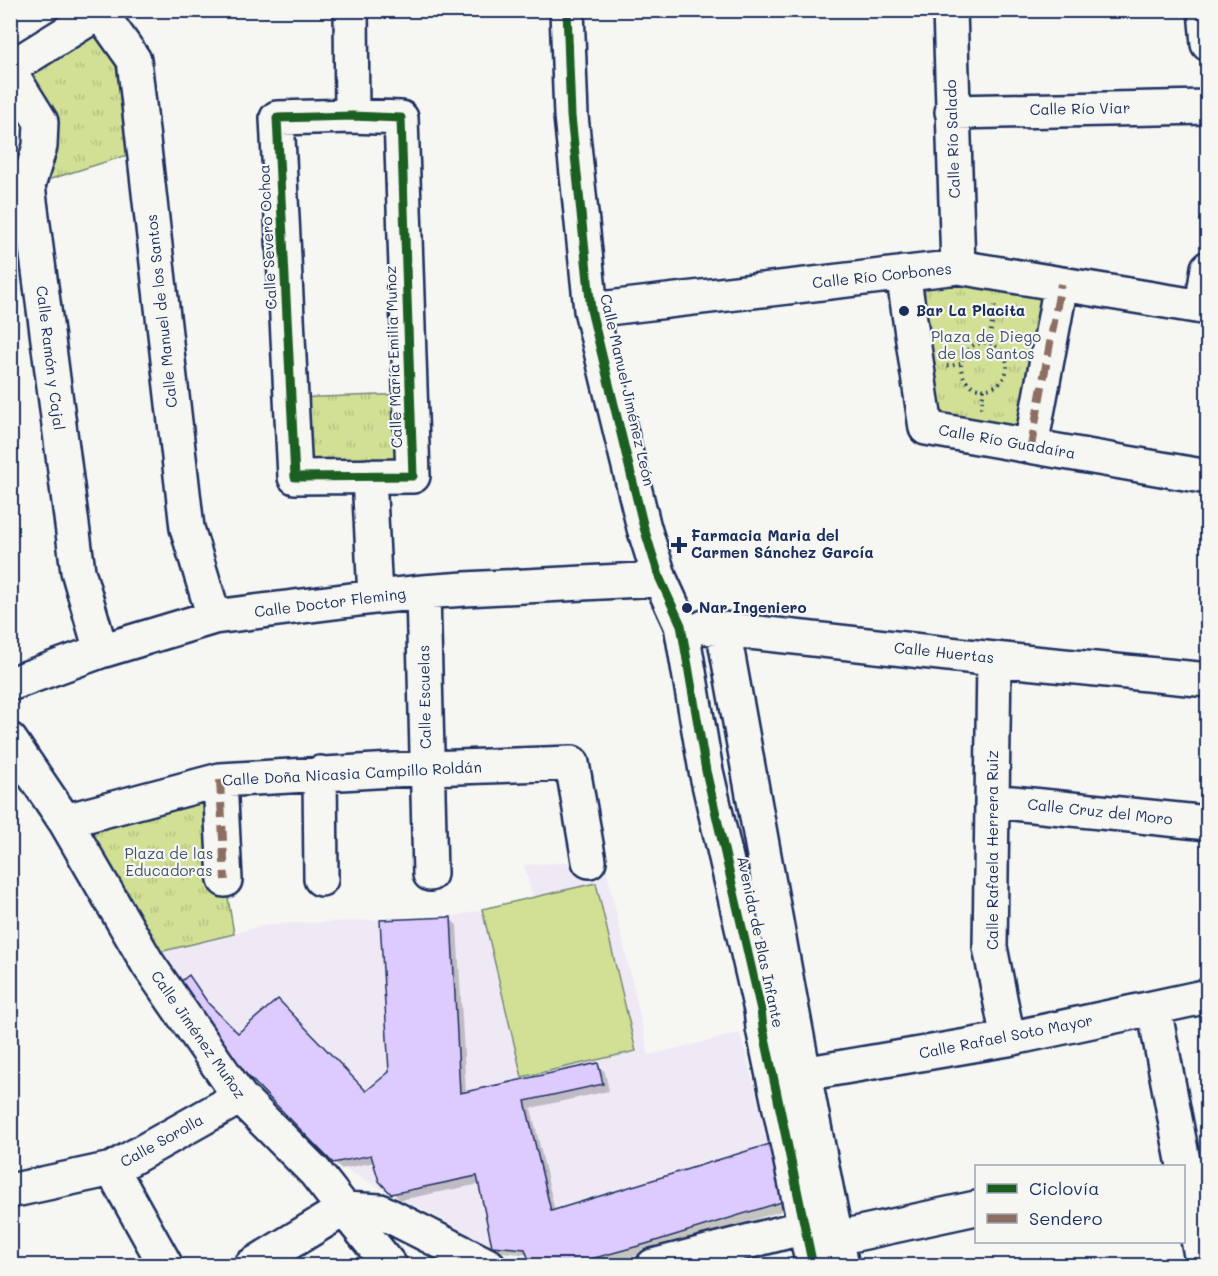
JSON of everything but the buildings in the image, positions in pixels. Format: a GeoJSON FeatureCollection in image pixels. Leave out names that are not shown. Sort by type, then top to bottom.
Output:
{"type":"FeatureCollection","features":[{"type":"Feature","properties":{"kind":"street"},"geometry":{"type":"LineString","coordinates":[[351,10],[352,116]]}},
{"type":"Feature","properties":{"kind":"street","name":"Calle Manuel Jiménez León"},"geometry":{"type":"LineString","coordinates":[[567,10],[571,116],[591,310],[644,528],[660,579],[681,625]]}},
{"type":"Feature","properties":{"kind":"street","name":"Calle Río Salado"},"geometry":{"type":"LineString","coordinates":[[950,10],[958,267]]}},
{"type":"Feature","properties":{"kind":"street"},"geometry":{"type":"LineString","coordinates":[[1205,10],[1208,44]]}},
{"type":"Feature","properties":{"kind":"street"},"geometry":{"type":"LineString","coordinates":[[10,70],[102,11]]}},
{"type":"Feature","properties":{"kind":"street","name":"Calle Manuel de los Santos"},"geometry":{"type":"LineString","coordinates":[[102,11],[134,60],[187,528],[214,617]]}},
{"type":"Feature","properties":{"kind":"street","name":"Calle Ramón y Cajal"},"geometry":{"type":"LineString","coordinates":[[10,70],[41,122],[40,146],[28,186],[78,571],[101,651]]}},
{"type":"Feature","properties":{"kind":"street","name":"Calle Río Viar"},"geometry":{"type":"LineString","coordinates":[[952,112],[1208,107]]}},
{"type":"Feature","properties":{"kind":"street","name":"Calle Severo Ochoa"},"geometry":{"type":"LineString","coordinates":[[295,477],[277,118],[352,116],[401,118]]}},
{"type":"Feature","properties":{"kind":"street","name":"Calle María Emilia Muñoz"},"geometry":{"type":"LineString","coordinates":[[295,477],[413,476],[401,118]]}},
{"type":"Feature","properties":{"kind":"street","name":"Calle Río Corbones"},"geometry":{"type":"LineString","coordinates":[[591,310],[958,267],[1205,307]]}},
{"type":"Feature","properties":{"kind":"street"},"geometry":{"type":"LineString","coordinates":[[1205,307],[1208,268]]}},
{"type":"Feature","properties":{"kind":"street","name":"Calle Río Guadaíra"},"geometry":{"type":"LineString","coordinates":[[903,273],[926,428],[1208,477]]}},
{"type":"Feature","properties":{"kind":"street"},"geometry":{"type":"LineString","coordinates":[[1031,446],[1061,284]]}},
{"type":"Feature","properties":{"kind":"street"},"geometry":{"type":"LineString","coordinates":[[369,476],[375,597]]}},
{"type":"Feature","properties":{"kind":"street","name":"Calle Doctor Fleming"},"geometry":{"type":"LineString","coordinates":[[10,684],[101,651],[214,617],[423,592],[660,579]]}},
{"type":"Feature","properties":{"kind":"street","name":"Calle Escuelas"},"geometry":{"type":"LineString","coordinates":[[423,592],[430,874]]}},
{"type":"Feature","properties":{"kind":"street","name":"Calle Huertas"},"geometry":{"type":"LineString","coordinates":[[681,625],[1208,680]]}},
{"type":"Feature","properties":{"kind":"street","name":"Avenida de Blas Infante"},"geometry":{"type":"LineString","coordinates":[[681,625],[706,771],[777,1009],[803,1074],[829,1238],[813,1266]]}},
{"type":"Feature","properties":{"kind":"street","name":"Avenida de Blas Infante"},"geometry":{"type":"LineString","coordinates":[[723,629],[777,1009],[763,1028],[829,1238]]}},
{"type":"Feature","properties":{"kind":"street","name":"Calle Rafaela Herrera Ruiz"},"geometry":{"type":"LineString","coordinates":[[994,659],[990,947],[1008,1039]]}},
{"type":"Feature","properties":{"kind":"street","name":"Calle Jiménez Muñoz"},"geometry":{"type":"LineString","coordinates":[[10,740],[65,821],[148,964],[240,1097],[315,1172],[390,1266]]}},
{"type":"Feature","properties":{"kind":"street","name":"Calle Doña Nicasia Campillo Roldán"},"geometry":{"type":"LineString","coordinates":[[65,821],[220,780],[320,773],[572,763],[588,861]]}},
{"type":"Feature","properties":{"kind":"street"},"geometry":{"type":"LineString","coordinates":[[320,773],[321,879]]}},
{"type":"Feature","properties":{"kind":"street"},"geometry":{"type":"LineString","coordinates":[[220,780],[225,880]]}},
{"type":"Feature","properties":{"kind":"street","name":"Calle Cruz del Moro"},"geometry":{"type":"LineString","coordinates":[[993,801],[1208,823]]}},
{"type":"Feature","properties":{"kind":"street","name":"Calle Rafael Soto Mayor"},"geometry":{"type":"LineString","coordinates":[[803,1074],[1008,1039],[1208,996]]}},
{"type":"Feature","properties":{"kind":"street"},"geometry":{"type":"LineString","coordinates":[[1154,1008],[1177,1165]]}},
{"type":"Feature","properties":{"kind":"street","name":"Calle Sorolla"},"geometry":{"type":"LineString","coordinates":[[10,1191],[112,1169],[240,1097]]}},
{"type":"Feature","properties":{"kind":"street"},"geometry":{"type":"LineString","coordinates":[[112,1169],[166,1266]]}},
{"type":"Feature","properties":{"kind":"street"},"geometry":{"type":"LineString","coordinates":[[1185,1196],[1203,1266]]}},
{"type":"Feature","properties":{"kind":"street"},"geometry":{"type":"LineString","coordinates":[[653,1266],[829,1238],[975,1208]]}},
{"type":"Feature","properties":{"kind":"street"},"geometry":{"type":"LineString","coordinates":[[251,1266],[344,1209],[380,1211],[489,1266]]}},
{"type":"Feature","properties":{"kind":"path"},"geometry":{"type":"LineString","coordinates":[[989,344],[999,274]]}},
{"type":"Feature","properties":{"kind":"path"},"geometry":{"type":"LineString","coordinates":[[981,344],[989,344],[1001,351],[1005,357],[1006,372],[998,384],[992,387],[977,387],[965,378],[962,364],[968,350],[981,344]]}},
{"type":"Feature","properties":{"kind":"shaded area"},"geometry":{"type":"Polygon","coordinates":[[[604,860],[649,1055],[740,1033],[785,1201],[646,1244],[565,1265],[531,1265],[525,1249],[492,1246],[333,1163],[257,1086],[159,952],[271,924],[451,917],[533,898],[524,865],[604,860]]]}},
{"type":"Feature","properties":{"kind":"green space"},"geometry":{"type":"Polygon","coordinates":[[[100,12],[134,60],[144,150],[28,186],[40,146],[11,68],[100,12]]]}},
{"type":"Feature","properties":{"kind":"green space","name":"Plaza de Diego de los Santos"},"geometry":{"type":"Polygon","coordinates":[[[903,273],[1072,286],[1041,448],[926,428],[903,273]]]}},
{"type":"Feature","properties":{"kind":"green space"},"geometry":{"type":"Polygon","coordinates":[[[410,394],[413,476],[295,477],[291,398],[410,394]]]}},
{"type":"Feature","properties":{"kind":"green space","name":"Plaza de las Educadoras"},"geometry":{"type":"Polygon","coordinates":[[[215,795],[234,934],[159,952],[153,935],[82,827],[215,795]]]}},
{"type":"Feature","properties":{"kind":"green space"},"geometry":{"type":"Polygon","coordinates":[[[596,883],[636,1051],[522,1077],[482,909],[596,883]]]}},
{"type":"Feature","properties":{"kind":"marked path"},"geometry":{"type":"LineString","coordinates":[[1031,446],[1061,284]]}},
{"type":"Feature","properties":{"kind":"marked path"},"geometry":{"type":"LineString","coordinates":[[220,780],[225,880]]}},
{"type":"Feature","properties":{"kind":"cycle path"},"geometry":{"type":"LineString","coordinates":[[567,10],[571,116],[591,310],[644,528],[660,579],[681,625],[706,771],[761,1010],[813,1266]]}},
{"type":"Feature","properties":{"kind":"cycle path"},"geometry":{"type":"LineString","coordinates":[[352,116],[401,118],[413,476],[295,477],[277,118],[352,116]]}},
{"type":"Feature","properties":{"kind":"place","name":"Bar La Placita"},"geometry":{"type":"Point","coordinates":[904,311]}},
{"type":"Feature","properties":{"kind":"place","name":"Farmacia Maria del Carmen Sánchez García"},"geometry":{"type":"Point","coordinates":[679,545]}},
{"type":"Feature","properties":{"kind":"place","name":"Nar Ingeniero"},"geometry":{"type":"Point","coordinates":[687,608]}}]}
